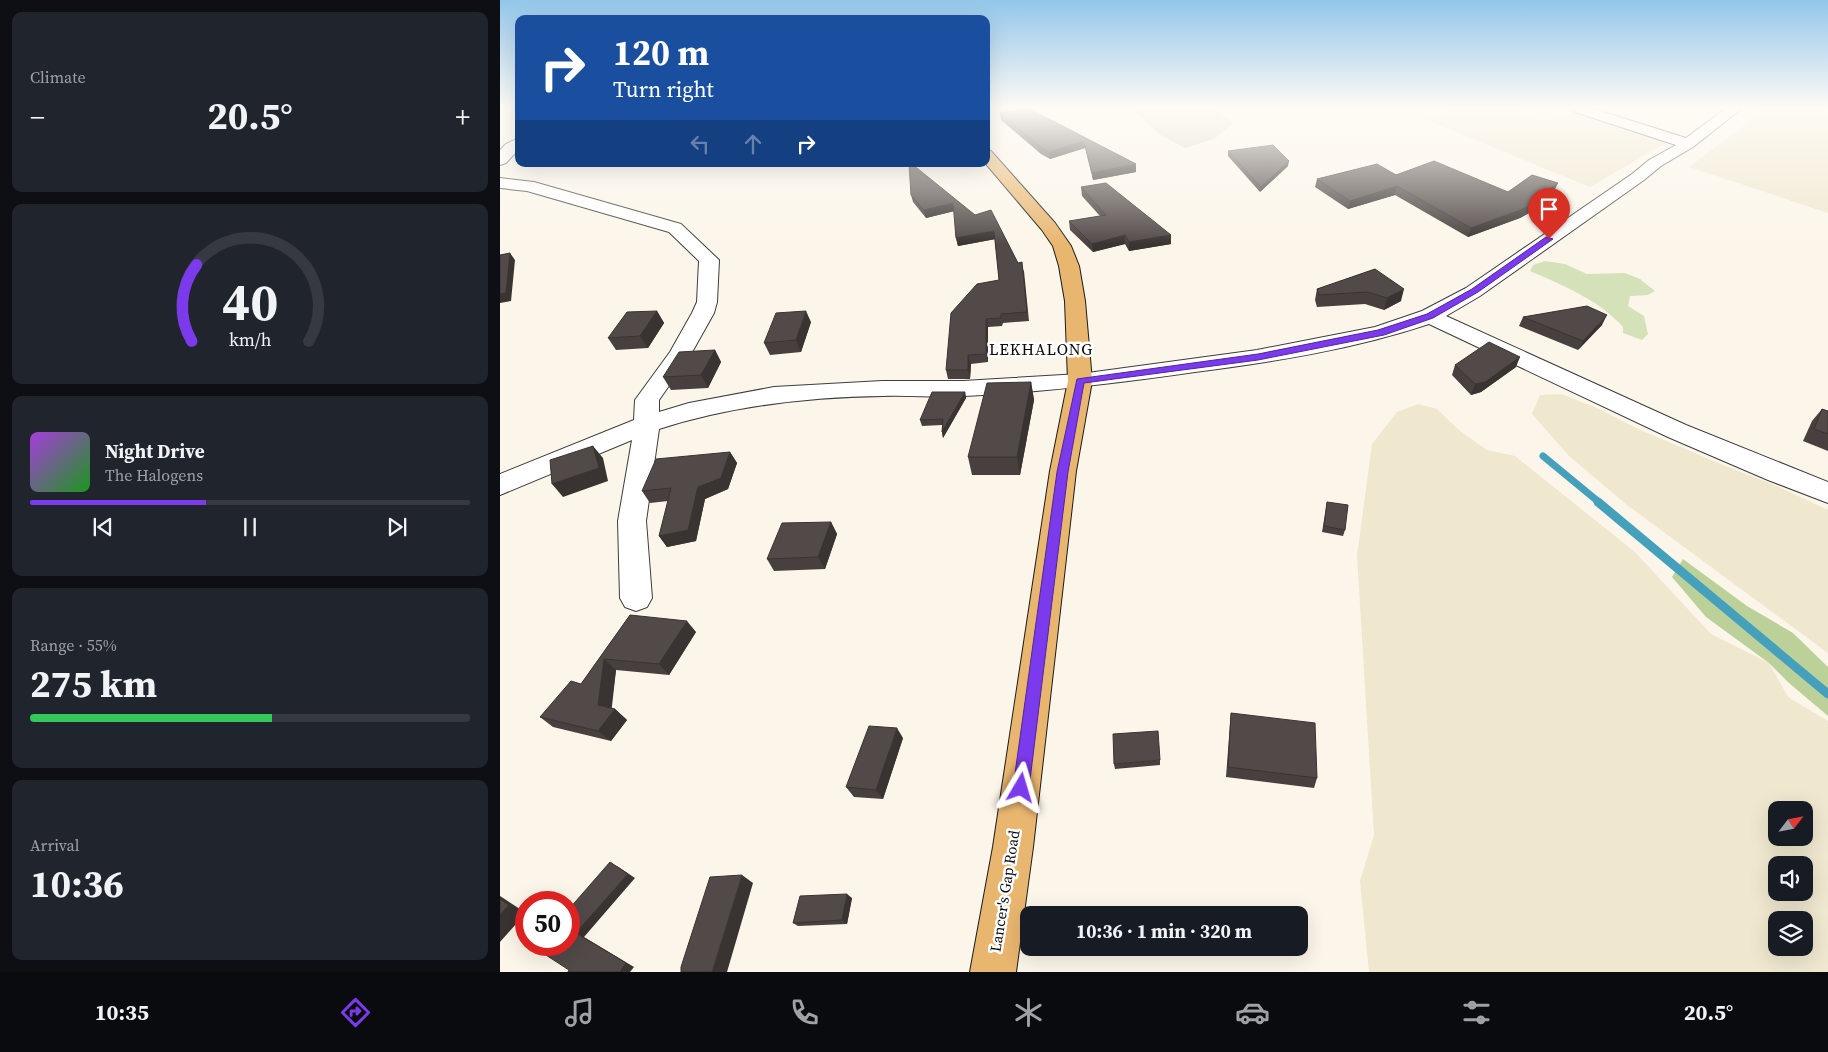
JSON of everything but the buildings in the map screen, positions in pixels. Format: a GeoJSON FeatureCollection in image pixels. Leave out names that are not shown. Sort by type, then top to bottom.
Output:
{"type":"FeatureCollection","features":[{"type":"Feature","properties":{"kind":"main road","name":"Lancer's Gap Road"},"geometry":{"type":"LineString","coordinates":[[990,159],[1062,246],[1069,266],[1075,301],[1080,381],[1063,472],[1013,847],[993,972]]}},
{"type":"Feature","properties":{"kind":"street"},"geometry":{"type":"LineString","coordinates":[[500,486],[647,424],[689,411],[774,395],[882,388],[963,389],[1080,381],[1258,357],[1380,333],[1430,316],[1475,290],[1671,154]]}},
{"type":"Feature","properties":{"kind":"street"},"geometry":{"type":"LineString","coordinates":[[500,183],[528,186],[675,228],[710,260],[709,290],[705,308],[680,354],[647,400],[647,424],[632,521],[636,598]]}},
{"type":"Feature","properties":{"kind":"street"},"geometry":{"type":"LineString","coordinates":[[1430,316],[1618,405],[1777,474],[1828,493]]}},
{"type":"Feature","properties":{"kind":"shaded area"},"geometry":{"type":"Polygon","coordinates":[[[1510,154],[1646,154],[1590,187],[1510,154]]]}},
{"type":"Feature","properties":{"kind":"shaded area"},"geometry":{"type":"Polygon","coordinates":[[[1706,154],[1828,154],[1828,213],[1689,167],[1706,154]]]}},
{"type":"Feature","properties":{"kind":"shaded area"},"geometry":{"type":"Polygon","coordinates":[[[1561,394],[1597,408],[1638,429],[1777,486],[1828,510],[1828,653],[1627,505],[1569,456],[1532,414],[1540,395],[1561,394]]]}},
{"type":"Feature","properties":{"kind":"shaded area"},"geometry":{"type":"Polygon","coordinates":[[[1418,404],[1437,409],[1460,431],[1487,450],[1515,456],[1635,552],[1711,634],[1769,663],[1788,697],[1828,721],[1828,972],[1369,972],[1360,881],[1374,835],[1357,556],[1372,444],[1397,412],[1418,404]]]}},
{"type":"Feature","properties":{"kind":"green space"},"geometry":{"type":"Polygon","coordinates":[[[1545,261],[1565,264],[1587,274],[1625,273],[1640,279],[1655,291],[1648,295],[1630,296],[1628,306],[1644,316],[1648,334],[1642,340],[1623,333],[1623,327],[1613,317],[1591,301],[1530,271],[1533,265],[1545,261]]]}},
{"type":"Feature","properties":{"kind":"green space"},"geometry":{"type":"Polygon","coordinates":[[[1683,559],[1747,606],[1793,633],[1828,667],[1828,716],[1789,683],[1769,663],[1706,617],[1672,577],[1683,559]]]}},
{"type":"Feature","properties":{"kind":"waterway"},"geometry":{"type":"LineString","coordinates":[[1543,456],[1600,503]]}},
{"type":"Feature","properties":{"kind":"waterway"},"geometry":{"type":"LineString","coordinates":[[1598,502],[1828,694]]}},
{"type":"Feature","properties":{"kind":"district","name":"LEKHALONG"},"geometry":{"type":"Point","coordinates":[1041,349]}},
{"type":"Feature","properties":{"kind":"route"},"geometry":{"type":"LineString","coordinates":[[1021,788],[1039,640],[1063,472],[1080,381],[1258,357],[1380,333],[1430,316],[1475,290],[1549,239]]}}]}
